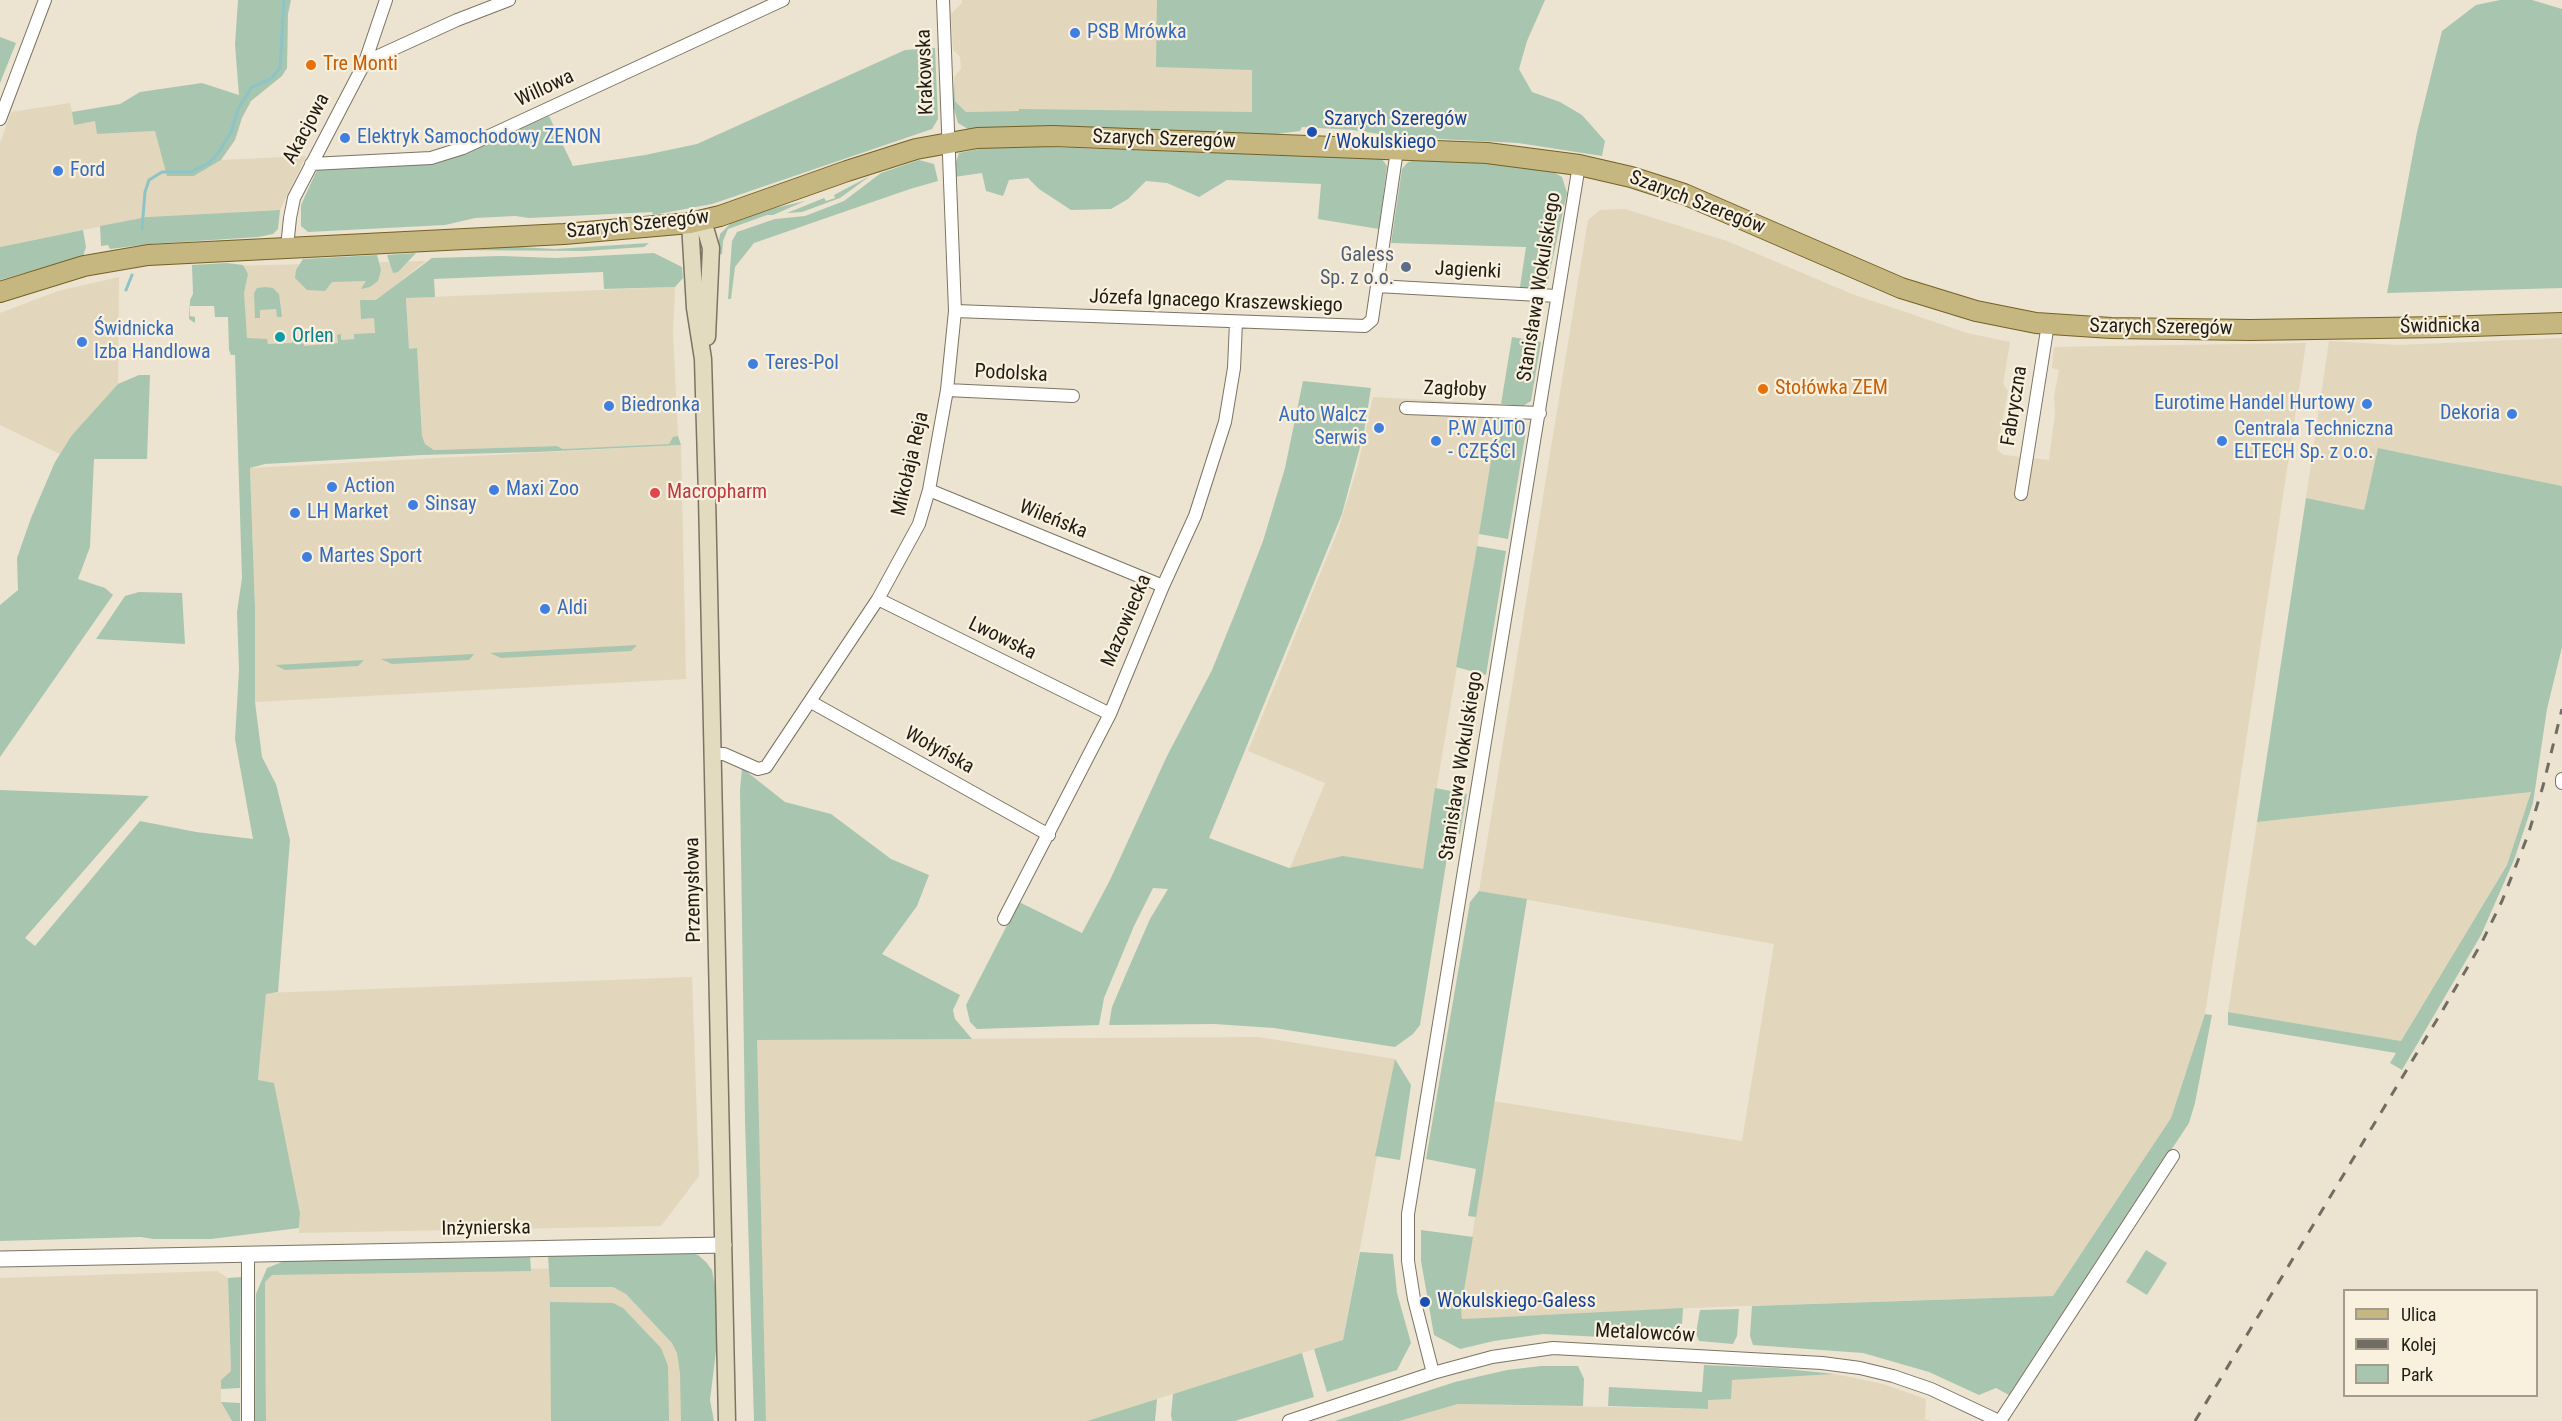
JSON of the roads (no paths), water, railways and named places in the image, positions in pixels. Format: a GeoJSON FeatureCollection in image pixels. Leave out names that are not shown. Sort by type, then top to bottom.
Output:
{"type":"FeatureCollection","features":[{"type":"Feature","properties":{"kind":"main road","name":"Szarych Szeregów"},"geometry":{"type":"LineString","coordinates":[[0,292],[84,267],[130,257],[186,252],[585,232],[697,222],[780,197],[891,156],[948,142],[996,136],[1053,136],[1487,153],[1579,165],[1631,177],[1684,194],[1850,268],[1901,288],[1976,311],[2048,324],[2111,328],[2318,329]]}},
{"type":"Feature","properties":{"kind":"main road","name":"Przemysłowa"},"geometry":{"type":"LineString","coordinates":[[697,222],[695,308],[703,358],[727,1421]]}},
{"type":"Feature","properties":{"kind":"main road","name":"Świdnicka"},"geometry":{"type":"LineString","coordinates":[[2318,329],[2562,323]]}},
{"type":"Feature","properties":{"kind":"street"},"geometry":{"type":"LineString","coordinates":[[0,119],[45,0]]}},
{"type":"Feature","properties":{"kind":"street","name":"Akacjowa"},"geometry":{"type":"LineString","coordinates":[[287,247],[294,198],[365,62],[386,0]]}},
{"type":"Feature","properties":{"kind":"street"},"geometry":{"type":"LineString","coordinates":[[365,62],[457,20],[509,0]]}},
{"type":"Feature","properties":{"kind":"street","name":"Willowa"},"geometry":{"type":"LineString","coordinates":[[311,164],[431,158],[463,148],[783,0]]}},
{"type":"Feature","properties":{"kind":"street","name":"Krakowska"},"geometry":{"type":"LineString","coordinates":[[943,0],[948,142]]}},
{"type":"Feature","properties":{"kind":"street","name":"Mikołaja Reja"},"geometry":{"type":"LineString","coordinates":[[712,753],[724,754],[758,770],[766,767],[878,599],[919,524],[929,490],[947,390],[955,310],[948,142]]}},
{"type":"Feature","properties":{"kind":"street","name":"Józefa Ignacego Kraszewskiego"},"geometry":{"type":"LineString","coordinates":[[955,310],[1365,326],[1372,320],[1397,150]]}},
{"type":"Feature","properties":{"kind":"street","name":"Stanisława Wokulskiego"},"geometry":{"type":"LineString","coordinates":[[1432,1373],[1414,1299],[1408,1261],[1408,1215],[1579,165]]}},
{"type":"Feature","properties":{"kind":"street","name":"Jagienki"},"geometry":{"type":"LineString","coordinates":[[1377,286],[1557,296]]}},
{"type":"Feature","properties":{"kind":"street","name":"Mazowiecka"},"geometry":{"type":"LineString","coordinates":[[1005,919],[1110,714],[1162,586],[1195,516],[1225,422],[1234,368],[1236,322]]}},
{"type":"Feature","properties":{"kind":"street","name":"Fabryczna"},"geometry":{"type":"LineString","coordinates":[[2020,494],[2048,324]]}},
{"type":"Feature","properties":{"kind":"street","name":"Podolska"},"geometry":{"type":"LineString","coordinates":[[947,390],[1074,396]]}},
{"type":"Feature","properties":{"kind":"street","name":"Zagłoby"},"geometry":{"type":"LineString","coordinates":[[1406,408],[1540,413]]}},
{"type":"Feature","properties":{"kind":"street","name":"Wileńska"},"geometry":{"type":"LineString","coordinates":[[929,490],[1162,586]]}},
{"type":"Feature","properties":{"kind":"street","name":"Lwowska"},"geometry":{"type":"LineString","coordinates":[[878,599],[1110,714]]}},
{"type":"Feature","properties":{"kind":"street","name":"Wołyńska"},"geometry":{"type":"LineString","coordinates":[[811,702],[1048,835]]}},
{"type":"Feature","properties":{"kind":"street"},"geometry":{"type":"LineString","coordinates":[[2000,1421],[2173,1156]]}},
{"type":"Feature","properties":{"kind":"street","name":"Inżynierska"},"geometry":{"type":"LineString","coordinates":[[0,1259],[724,1245]]}},
{"type":"Feature","properties":{"kind":"street"},"geometry":{"type":"LineString","coordinates":[[248,1255],[248,1421]]}},
{"type":"Feature","properties":{"kind":"street","name":"Metalowców"},"geometry":{"type":"LineString","coordinates":[[1289,1421],[1432,1373],[1492,1357],[1553,1348],[1822,1363],[1893,1376],[1931,1389],[2000,1421]]}},
{"type":"Feature","properties":{"kind":"waterway"},"geometry":{"type":"LineString","coordinates":[[142,229],[145,192],[149,180],[162,172],[191,172],[209,163],[231,132],[239,107],[252,87],[271,79],[280,68],[284,0]]}},
{"type":"Feature","properties":{"kind":"waterway"},"geometry":{"type":"LineString","coordinates":[[126,290],[132,275]]}},
{"type":"Feature","properties":{"kind":"railway"},"geometry":{"type":"LineString","coordinates":[[2195,1421],[2481,944],[2502,901],[2528,835],[2562,709]]}},
{"type":"Feature","properties":{"kind":"place","name":"PSB Mrówka"},"geometry":{"type":"Point","coordinates":[1075,33]}},
{"type":"Feature","properties":{"kind":"place","name":"Tre Monti"},"geometry":{"type":"Point","coordinates":[311,65]}},
{"type":"Feature","properties":{"kind":"place","name":"Szarych Szeregów / Wokulskiego"},"geometry":{"type":"Point","coordinates":[1312,132]}},
{"type":"Feature","properties":{"kind":"place","name":"Elektryk Samochodowy ZENON"},"geometry":{"type":"Point","coordinates":[345,138]}},
{"type":"Feature","properties":{"kind":"place","name":"Ford"},"geometry":{"type":"Point","coordinates":[58,171]}},
{"type":"Feature","properties":{"kind":"place","name":"Galess Sp. z o.o."},"geometry":{"type":"Point","coordinates":[1406,267]}},
{"type":"Feature","properties":{"kind":"place","name":"Orlen"},"geometry":{"type":"Point","coordinates":[280,337]}},
{"type":"Feature","properties":{"kind":"place","name":"Świdnicka Izba Handlowa"},"geometry":{"type":"Point","coordinates":[82,342]}},
{"type":"Feature","properties":{"kind":"place","name":"Teres-Pol"},"geometry":{"type":"Point","coordinates":[753,364]}},
{"type":"Feature","properties":{"kind":"place","name":"Stołówka ZEM"},"geometry":{"type":"Point","coordinates":[1763,389]}},
{"type":"Feature","properties":{"kind":"place","name":"Eurotime Handel Hurtowy"},"geometry":{"type":"Point","coordinates":[2367,404]}},
{"type":"Feature","properties":{"kind":"place","name":"Biedronka"},"geometry":{"type":"Point","coordinates":[609,406]}},
{"type":"Feature","properties":{"kind":"place","name":"Dekoria"},"geometry":{"type":"Point","coordinates":[2512,414]}},
{"type":"Feature","properties":{"kind":"place","name":"Auto Walcz Serwis"},"geometry":{"type":"Point","coordinates":[1379,428]}},
{"type":"Feature","properties":{"kind":"place","name":"P.W AUTO - CZĘŚCI"},"geometry":{"type":"Point","coordinates":[1436,441]}},
{"type":"Feature","properties":{"kind":"place","name":"Centrala Techniczna ELTECH Sp. z o.o."},"geometry":{"type":"Point","coordinates":[2222,441]}},
{"type":"Feature","properties":{"kind":"place","name":"Action"},"geometry":{"type":"Point","coordinates":[332,487]}},
{"type":"Feature","properties":{"kind":"place","name":"Maxi Zoo"},"geometry":{"type":"Point","coordinates":[494,490]}},
{"type":"Feature","properties":{"kind":"place","name":"Macropharm"},"geometry":{"type":"Point","coordinates":[655,493]}},
{"type":"Feature","properties":{"kind":"place","name":"Sinsay"},"geometry":{"type":"Point","coordinates":[413,505]}},
{"type":"Feature","properties":{"kind":"place","name":"LH Market"},"geometry":{"type":"Point","coordinates":[295,513]}},
{"type":"Feature","properties":{"kind":"place","name":"Martes Sport"},"geometry":{"type":"Point","coordinates":[307,557]}},
{"type":"Feature","properties":{"kind":"place","name":"Aldi"},"geometry":{"type":"Point","coordinates":[545,609]}},
{"type":"Feature","properties":{"kind":"place","name":"Wokulskiego-Galess"},"geometry":{"type":"Point","coordinates":[1425,1302]}}]}
